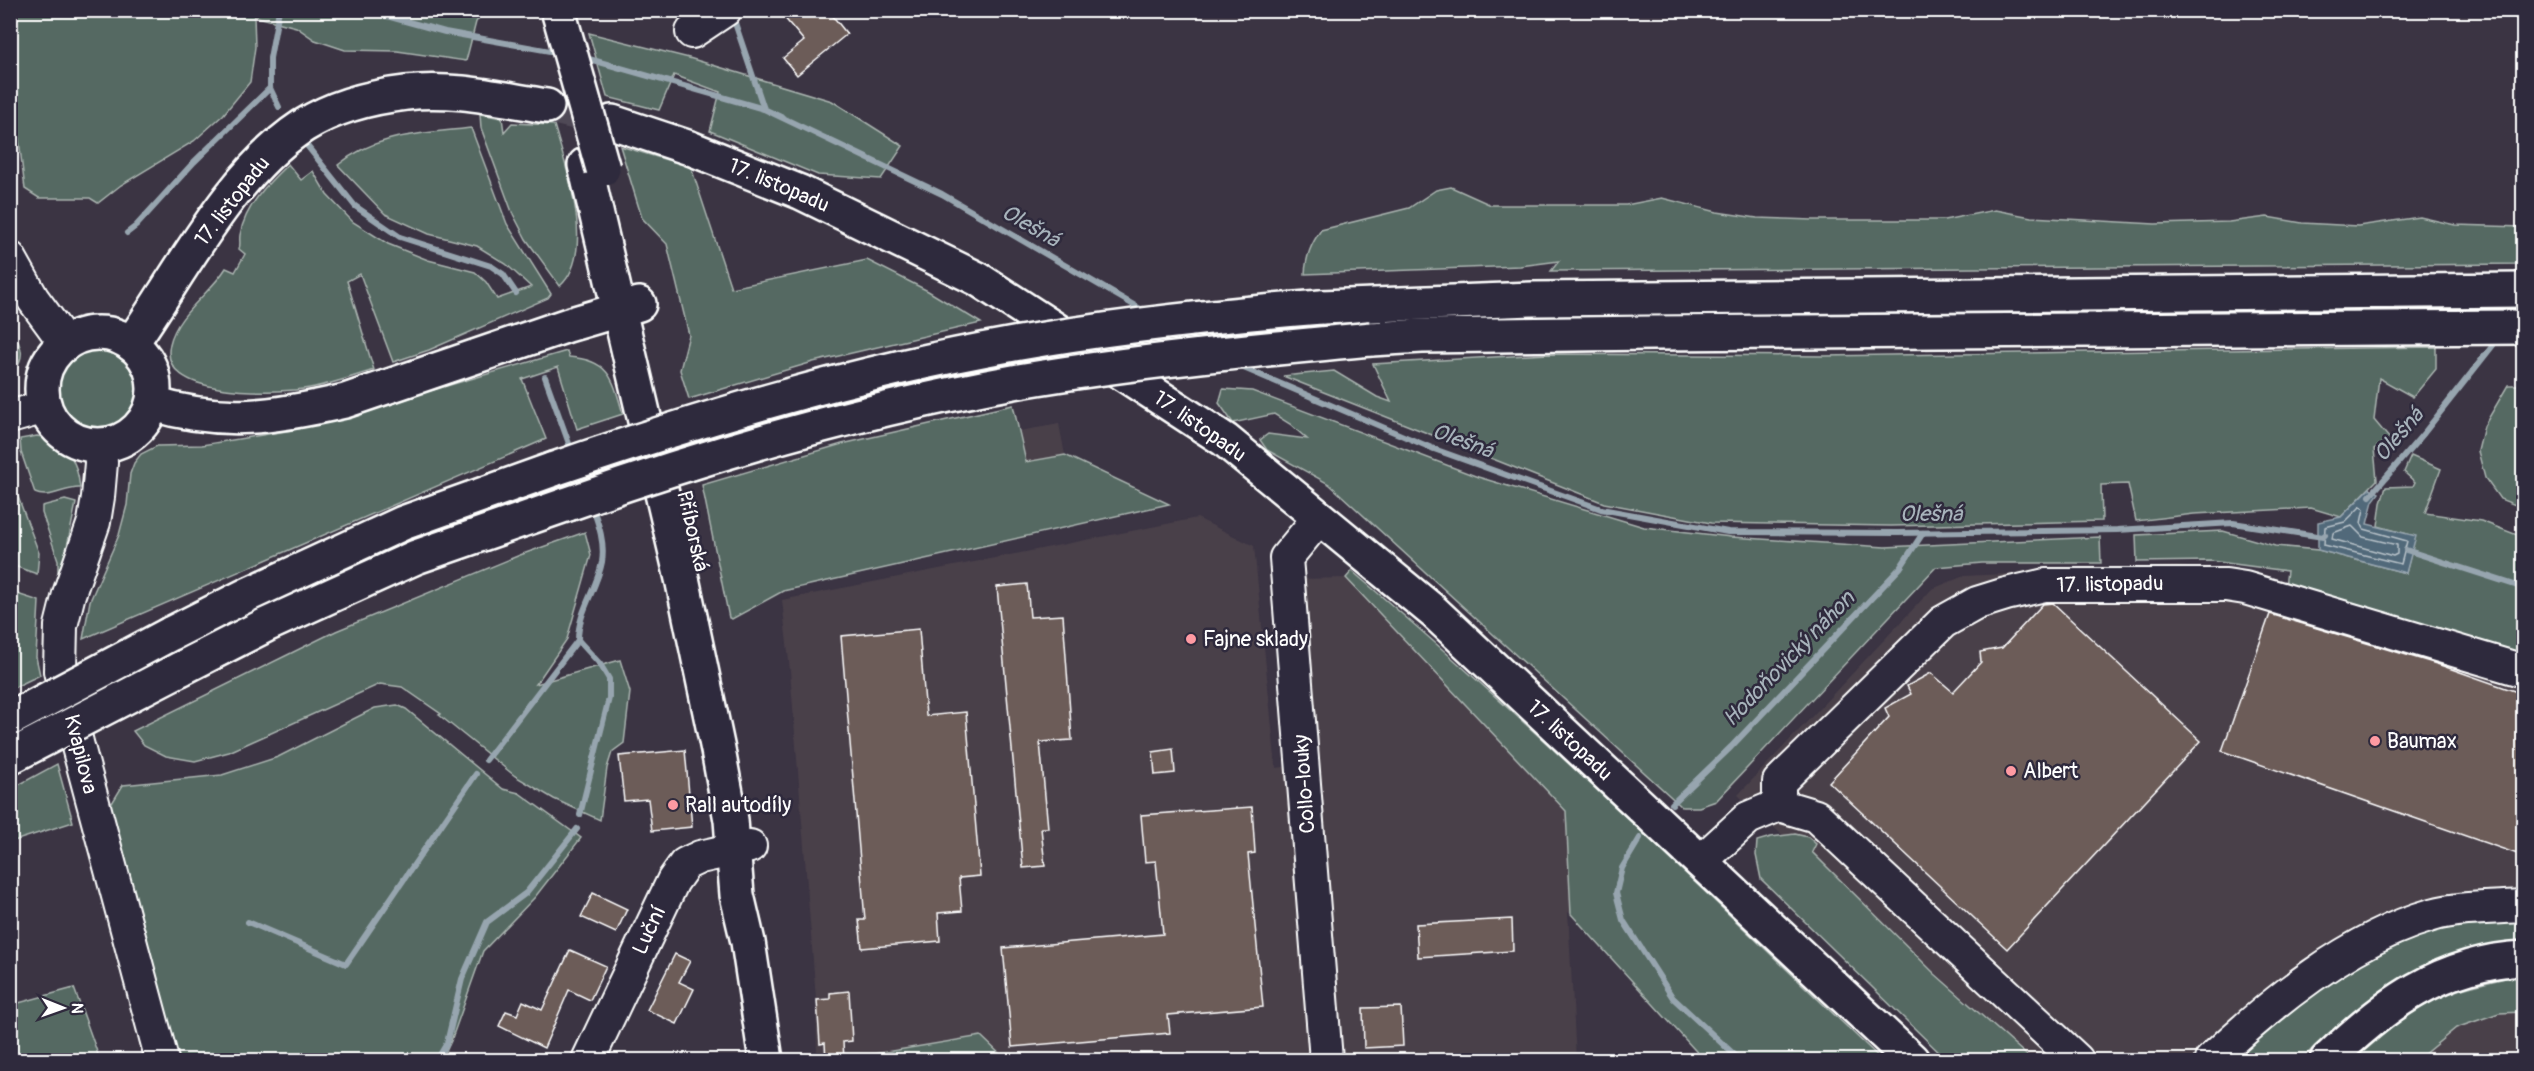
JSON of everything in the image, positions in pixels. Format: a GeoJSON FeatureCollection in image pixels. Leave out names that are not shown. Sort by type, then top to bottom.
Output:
{"type":"FeatureCollection","features":[{"type":"Feature","properties":{"kind":"main road","name":"Příborská"},"geometry":{"type":"LineString","coordinates":[[541,10],[594,167]]}},
{"type":"Feature","properties":{"kind":"main road","name":"Příborská"},"geometry":{"type":"LineString","coordinates":[[558,10],[629,307],[731,820],[741,848],[778,984],[788,1060]]}},
{"type":"Feature","properties":{"kind":"main road","name":"17. listopadu"},"geometry":{"type":"LineString","coordinates":[[131,344],[204,234],[253,168],[304,125],[355,102],[407,93],[440,92],[476,95],[547,106]]}},
{"type":"Feature","properties":{"kind":"main road","name":"17. listopadu"},"geometry":{"type":"LineString","coordinates":[[612,123],[690,148],[800,192],[978,279],[1225,440],[1318,519],[1434,612],[1912,1060]]}},
{"type":"Feature","properties":{"kind":"main road"},"geometry":{"type":"LineString","coordinates":[[10,719],[249,594],[403,523],[554,469],[734,410],[919,363],[1088,332],[1209,317],[1321,307],[1533,299],[2515,290]]}},
{"type":"Feature","properties":{"kind":"main road"},"geometry":{"type":"LineString","coordinates":[[153,404],[176,411],[226,418],[309,410],[345,401],[629,307]]}},
{"type":"Feature","properties":{"kind":"main road"},"geometry":{"type":"LineString","coordinates":[[10,757],[266,626],[416,556],[744,446],[926,400],[1018,381],[1169,359],[1371,339],[1434,336],[2523,327]]}},
{"type":"Feature","properties":{"kind":"main road"},"geometry":{"type":"LineString","coordinates":[[97,333],[109,334],[131,344],[141,353],[153,377],[153,404],[148,415],[133,434],[117,442],[100,446],[76,441],[66,435],[50,418],[43,396],[45,374],[55,354],[66,344],[79,337],[97,333]]}},
{"type":"Feature","properties":{"kind":"main road","name":"Příborská"},"geometry":{"type":"LineString","coordinates":[[741,848],[737,895],[748,942],[766,1060]]}},
{"type":"Feature","properties":{"kind":"main road"},"geometry":{"type":"LineString","coordinates":[[2327,1060],[2378,1015],[2415,989],[2445,975],[2475,965],[2523,958]]}},
{"type":"Feature","properties":{"kind":"street"},"geometry":{"type":"LineString","coordinates":[[692,32],[725,10]]}},
{"type":"Feature","properties":{"kind":"street"},"geometry":{"type":"LineString","coordinates":[[10,258],[33,299],[66,344]]}},
{"type":"Feature","properties":{"kind":"street"},"geometry":{"type":"LineString","coordinates":[[10,417],[45,407]]}},
{"type":"Feature","properties":{"kind":"street","name":"Kvapilova"},"geometry":{"type":"LineString","coordinates":[[100,446],[101,463],[94,522],[69,594],[61,626],[60,671],[77,743],[162,1060]]}},
{"type":"Feature","properties":{"kind":"street","name":"Collo-louky"},"geometry":{"type":"LineString","coordinates":[[1318,519],[1286,558],[1326,1060]]}},
{"type":"Feature","properties":{"kind":"street","name":"17. listopadu"},"geometry":{"type":"LineString","coordinates":[[1779,805],[1779,783],[1943,622],[1977,603],[2045,585],[2202,583],[2236,586],[2523,671]]}},
{"type":"Feature","properties":{"kind":"street"},"geometry":{"type":"LineString","coordinates":[[1700,862],[1748,818],[1779,805],[1816,816],[2077,1060]]}},
{"type":"Feature","properties":{"kind":"street","name":"Luční"},"geometry":{"type":"LineString","coordinates":[[588,1060],[673,881],[686,864],[700,857],[741,848]]}},
{"type":"Feature","properties":{"kind":"street"},"geometry":{"type":"LineString","coordinates":[[2211,1060],[2256,1018],[2296,987],[2382,935],[2432,915],[2466,909],[2523,906]]}},
{"type":"Feature","properties":{"kind":"shaded area"},"geometry":{"type":"Polygon","coordinates":[[[1059,424],[1065,455],[1026,462],[1020,431],[1059,424]]]}},
{"type":"Feature","properties":{"kind":"shaded area"},"geometry":{"type":"Polygon","coordinates":[[[1197,518],[1254,546],[1276,768],[1309,764],[1300,579],[1346,578],[1566,811],[1571,914],[1568,912],[1576,1060],[817,1060],[816,998],[790,670],[782,600],[1197,518]]]}},
{"type":"Feature","properties":{"kind":"shaded area"},"geometry":{"type":"Polygon","coordinates":[[[2176,566],[2233,570],[2523,657],[2523,1060],[2032,1060],[1738,795],[1932,589],[1964,576],[2176,566]]]}},
{"type":"Feature","properties":{"kind":"green space"},"geometry":{"type":"Polygon","coordinates":[[[10,11],[484,11],[476,22],[466,61],[397,51],[345,50],[315,40],[296,27],[254,16],[255,47],[250,82],[223,115],[194,141],[121,185],[98,203],[90,198],[39,198],[25,189],[18,132],[11,127],[10,11]]]}},
{"type":"Feature","properties":{"kind":"green space"},"geometry":{"type":"Polygon","coordinates":[[[589,33],[689,58],[832,101],[903,146],[881,179],[818,175],[710,131],[720,92],[674,75],[659,110],[607,97],[589,33]]]}},
{"type":"Feature","properties":{"kind":"green space"},"geometry":{"type":"Polygon","coordinates":[[[480,114],[502,118],[504,132],[512,123],[554,125],[571,186],[578,232],[571,271],[560,286],[526,239],[512,212],[481,128],[480,114]]]}},
{"type":"Feature","properties":{"kind":"green space"},"geometry":{"type":"Polygon","coordinates":[[[471,128],[507,224],[551,294],[548,298],[429,350],[393,362],[360,274],[347,281],[374,370],[312,388],[244,391],[198,383],[181,374],[171,362],[170,344],[179,323],[226,268],[235,272],[245,254],[239,249],[240,235],[247,214],[265,187],[288,164],[301,180],[313,171],[327,195],[353,222],[388,244],[428,260],[475,272],[486,282],[497,299],[531,287],[506,264],[477,246],[429,234],[385,214],[338,165],[353,154],[385,141],[418,134],[471,128]]]}},
{"type":"Feature","properties":{"kind":"green space"},"geometry":{"type":"Polygon","coordinates":[[[620,146],[691,167],[731,288],[867,260],[928,291],[981,323],[813,362],[689,399],[680,370],[689,335],[667,244],[642,218],[620,146]]]}},
{"type":"Feature","properties":{"kind":"green space"},"geometry":{"type":"Polygon","coordinates":[[[1451,187],[1491,205],[1626,205],[1662,198],[1717,212],[1757,218],[1813,220],[1944,220],[1995,210],[2031,217],[2155,224],[2229,222],[2267,217],[2302,223],[2358,226],[2420,217],[2455,225],[2523,227],[2523,264],[1551,271],[1559,261],[1520,266],[1305,274],[1310,250],[1321,230],[1409,208],[1436,190],[1451,187]]]}},
{"type":"Feature","properties":{"kind":"green space"},"geometry":{"type":"Polygon","coordinates":[[[10,328],[21,348],[21,359],[11,379],[10,328]]]}},
{"type":"Feature","properties":{"kind":"green space"},"geometry":{"type":"Polygon","coordinates":[[[101,347],[125,354],[137,366],[144,390],[137,414],[125,426],[101,433],[77,426],[65,414],[58,390],[65,366],[77,354],[101,347]]]}},
{"type":"Feature","properties":{"kind":"green space"},"geometry":{"type":"Polygon","coordinates":[[[2436,347],[2436,369],[2413,397],[2379,378],[2374,420],[2390,439],[2374,449],[2377,480],[2341,517],[2311,508],[2194,514],[2136,521],[2128,484],[2101,485],[2102,521],[1891,526],[1711,523],[1604,503],[1283,376],[1334,371],[1377,397],[1391,402],[1373,364],[1548,354],[1824,356],[2436,347]]]}},
{"type":"Feature","properties":{"kind":"green space"},"geometry":{"type":"Polygon","coordinates":[[[567,351],[569,357],[593,362],[608,374],[623,414],[577,429],[558,367],[522,379],[546,439],[83,639],[90,601],[119,535],[127,505],[130,474],[141,454],[157,446],[202,445],[299,429],[567,351]]]}},
{"type":"Feature","properties":{"kind":"green space"},"geometry":{"type":"Polygon","coordinates":[[[2508,385],[2523,385],[2523,508],[2500,499],[2485,478],[2478,451],[2484,426],[2508,385]]]}},
{"type":"Feature","properties":{"kind":"green space"},"geometry":{"type":"Polygon","coordinates":[[[1223,389],[1252,391],[1478,477],[1644,527],[1731,537],[1885,547],[2100,537],[2101,563],[1982,563],[1936,567],[1716,801],[1699,807],[1682,807],[1329,484],[1267,450],[1260,440],[1268,434],[1307,439],[1274,414],[1233,423],[1219,403],[1223,389]]]}},
{"type":"Feature","properties":{"kind":"green space"},"geometry":{"type":"Polygon","coordinates":[[[1013,405],[1026,462],[1065,455],[1169,504],[783,591],[732,619],[729,618],[702,485],[842,444],[1013,405]]]}},
{"type":"Feature","properties":{"kind":"green space"},"geometry":{"type":"Polygon","coordinates":[[[37,436],[56,442],[69,453],[76,468],[80,488],[46,495],[35,493],[21,452],[20,439],[37,436]]]}},
{"type":"Feature","properties":{"kind":"green space"},"geometry":{"type":"Polygon","coordinates":[[[2411,456],[2441,469],[2425,513],[2481,521],[2517,535],[2523,533],[2523,657],[2285,586],[2287,571],[2211,561],[2137,562],[2136,535],[2223,531],[2275,546],[2318,550],[2406,573],[2415,536],[2378,526],[2386,487],[2413,486],[2415,482],[2404,472],[2411,456]]]}},
{"type":"Feature","properties":{"kind":"green space"},"geometry":{"type":"Polygon","coordinates":[[[11,478],[39,553],[37,574],[11,565],[11,478]]]}},
{"type":"Feature","properties":{"kind":"green space"},"geometry":{"type":"Polygon","coordinates":[[[65,500],[76,503],[63,566],[58,573],[58,560],[42,513],[42,506],[65,500]]]}},
{"type":"Feature","properties":{"kind":"green space"},"geometry":{"type":"Polygon","coordinates":[[[585,532],[591,555],[567,639],[536,684],[620,660],[630,692],[624,743],[612,752],[607,768],[600,820],[554,799],[515,776],[439,715],[441,714],[402,687],[380,684],[229,752],[195,761],[166,756],[144,745],[133,731],[336,631],[520,555],[585,532]]]}},
{"type":"Feature","properties":{"kind":"green space"},"geometry":{"type":"Polygon","coordinates":[[[1352,571],[1555,751],[1882,1060],[1704,1060],[1571,914],[1566,811],[1346,578],[1352,571]]]}},
{"type":"Feature","properties":{"kind":"green space"},"geometry":{"type":"Polygon","coordinates":[[[11,592],[39,601],[36,657],[40,675],[11,689],[11,592]]]}},
{"type":"Feature","properties":{"kind":"green space"},"geometry":{"type":"Polygon","coordinates":[[[397,705],[406,709],[503,789],[519,793],[581,838],[535,897],[483,951],[442,1060],[175,1060],[109,808],[123,785],[222,775],[278,757],[375,708],[397,705]]]}},
{"type":"Feature","properties":{"kind":"green space"},"geometry":{"type":"Polygon","coordinates":[[[57,764],[73,822],[11,842],[11,789],[57,764]]]}},
{"type":"Feature","properties":{"kind":"green space"},"geometry":{"type":"Polygon","coordinates":[[[1795,834],[1808,837],[1816,844],[1812,852],[1935,974],[2032,1060],[1947,1060],[1761,879],[1756,855],[1757,841],[1795,834]]]}},
{"type":"Feature","properties":{"kind":"green space"},"geometry":{"type":"Polygon","coordinates":[[[2523,916],[2523,941],[2459,954],[2430,965],[2402,980],[2349,1016],[2301,1060],[2226,1060],[2357,961],[2423,933],[2454,923],[2523,916]]]}},
{"type":"Feature","properties":{"kind":"green space"},"geometry":{"type":"Polygon","coordinates":[[[2505,978],[2523,978],[2523,1012],[2499,1013],[2456,1028],[2417,1060],[2354,1060],[2403,1019],[2429,1002],[2459,990],[2505,978]]]}},
{"type":"Feature","properties":{"kind":"green space"},"geometry":{"type":"Polygon","coordinates":[[[74,988],[100,1060],[11,1060],[11,1005],[74,988]]]}},
{"type":"Feature","properties":{"kind":"green space"},"geometry":{"type":"Polygon","coordinates":[[[981,1036],[1006,1060],[838,1060],[981,1036]]]}},
{"type":"Feature","properties":{"kind":"water"},"geometry":{"type":"Polygon","coordinates":[[[2370,488],[2379,493],[2373,501],[2367,524],[2416,536],[2406,573],[2318,550],[2318,522],[2341,517],[2370,488]]]}},
{"type":"Feature","properties":{"kind":"building"},"geometry":{"type":"Polygon","coordinates":[[[778,10],[828,10],[847,34],[797,75],[783,58],[804,41],[778,10]]]}},
{"type":"Feature","properties":{"kind":"building"},"geometry":{"type":"Polygon","coordinates":[[[1027,584],[1030,617],[1063,615],[1072,740],[1040,742],[1048,828],[1041,828],[1045,866],[1023,868],[997,587],[1027,584]]]}},
{"type":"Feature","properties":{"kind":"building","name":"Albert"},"geometry":{"type":"Polygon","coordinates":[[[2053,603],[2201,741],[2007,949],[1829,782],[1889,717],[1885,708],[1911,694],[1907,686],[1931,673],[1953,692],[1981,662],[1980,652],[2002,648],[2043,604],[2053,603]]]}},
{"type":"Feature","properties":{"kind":"building","name":"Baumax"},"geometry":{"type":"Polygon","coordinates":[[[2270,614],[2440,665],[2523,694],[2523,856],[2222,751],[2270,614]]]}},
{"type":"Feature","properties":{"kind":"building"},"geometry":{"type":"Polygon","coordinates":[[[919,629],[926,716],[966,712],[980,876],[959,878],[962,911],[938,913],[940,941],[862,948],[859,920],[865,920],[841,636],[919,629]]]}},
{"type":"Feature","properties":{"kind":"building"},"geometry":{"type":"Polygon","coordinates":[[[1173,749],[1175,773],[1155,775],[1153,752],[1173,749]]]}},
{"type":"Feature","properties":{"kind":"building"},"geometry":{"type":"Polygon","coordinates":[[[685,750],[692,827],[652,831],[648,799],[624,801],[619,756],[685,750]]]}},
{"type":"Feature","properties":{"kind":"building"},"geometry":{"type":"Polygon","coordinates":[[[1252,807],[1255,853],[1248,854],[1263,1007],[1168,1015],[1170,1033],[1012,1047],[1003,948],[1163,934],[1156,861],[1145,862],[1141,815],[1252,807]]]}},
{"type":"Feature","properties":{"kind":"building"},"geometry":{"type":"Polygon","coordinates":[[[593,893],[627,909],[616,933],[581,917],[593,893]]]}},
{"type":"Feature","properties":{"kind":"building"},"geometry":{"type":"Polygon","coordinates":[[[1512,919],[1513,951],[1418,957],[1416,924],[1512,919]]]}},
{"type":"Feature","properties":{"kind":"building"},"geometry":{"type":"Polygon","coordinates":[[[570,950],[606,966],[590,1000],[569,990],[544,1048],[499,1026],[506,1011],[517,1015],[523,1001],[542,1010],[570,950]]]}},
{"type":"Feature","properties":{"kind":"building"},"geometry":{"type":"Polygon","coordinates":[[[675,954],[690,961],[679,982],[694,989],[677,1024],[647,1010],[675,954]]]}},
{"type":"Feature","properties":{"kind":"building"},"geometry":{"type":"Polygon","coordinates":[[[849,991],[852,1041],[843,1042],[844,1060],[826,1060],[825,1043],[820,1044],[817,1000],[830,999],[830,993],[849,991]]]}},
{"type":"Feature","properties":{"kind":"building"},"geometry":{"type":"Polygon","coordinates":[[[1401,1007],[1403,1046],[1364,1048],[1363,1008],[1401,1007]]]}},
{"type":"Feature","properties":{"kind":"waterway"},"geometry":{"type":"LineString","coordinates":[[279,10],[270,58],[270,88],[279,107]]}},
{"type":"Feature","properties":{"kind":"waterway","name":"Olešná"},"geometry":{"type":"LineString","coordinates":[[365,10],[445,32],[561,53]]}},
{"type":"Feature","properties":{"kind":"waterway"},"geometry":{"type":"LineString","coordinates":[[733,17],[764,109]]}},
{"type":"Feature","properties":{"kind":"waterway","name":"Olešná"},"geometry":{"type":"LineString","coordinates":[[582,57],[764,109],[942,194],[1144,311]]}},
{"type":"Feature","properties":{"kind":"waterway"},"geometry":{"type":"LineString","coordinates":[[127,233],[194,162],[270,88]]}},
{"type":"Feature","properties":{"kind":"waterway"},"geometry":{"type":"LineString","coordinates":[[308,147],[355,206],[400,237],[491,266],[503,274],[516,293]]}},
{"type":"Feature","properties":{"kind":"waterway","name":"Olešná"},"geometry":{"type":"LineString","coordinates":[[2370,496],[2424,433],[2498,339]]}},
{"type":"Feature","properties":{"kind":"waterway","name":"Olešná"},"geometry":{"type":"LineString","coordinates":[[1239,366],[1434,449],[1601,509],[1728,532],[1897,533],[2117,530],[2233,523],[2323,537],[2325,535]]}},
{"type":"Feature","properties":{"kind":"waterway"},"geometry":{"type":"LineString","coordinates":[[545,377],[572,452]]}},
{"type":"Feature","properties":{"kind":"waterway"},"geometry":{"type":"LineString","coordinates":[[580,815],[609,698],[609,679],[600,664],[578,640],[581,619],[600,572],[603,555],[599,527],[592,506]]}},
{"type":"Feature","properties":{"kind":"waterway","name":"Hodoňovický náhon"},"geometry":{"type":"LineString","coordinates":[[1672,804],[1731,747],[1900,568],[1923,533]]}},
{"type":"Feature","properties":{"kind":"waterway"},"geometry":{"type":"LineString","coordinates":[[2406,550],[2524,588]]}},
{"type":"Feature","properties":{"kind":"waterway"},"geometry":{"type":"LineString","coordinates":[[486,760],[578,640]]}},
{"type":"Feature","properties":{"kind":"waterway"},"geometry":{"type":"LineString","coordinates":[[248,922],[346,964],[476,774]]}},
{"type":"Feature","properties":{"kind":"waterway"},"geometry":{"type":"LineString","coordinates":[[437,1060],[447,1043],[462,979],[487,922],[526,893],[577,829]]}},
{"type":"Feature","properties":{"kind":"waterway","name":"Hodoňovický náhon"},"geometry":{"type":"LineString","coordinates":[[1640,838],[1622,868],[1616,893],[1623,920],[1673,998],[1740,1060]]}},
{"type":"Feature","properties":{"kind":"tunnel"},"geometry":{"type":"LineString","coordinates":[[547,106],[612,122]]}},
{"type":"Feature","properties":{"kind":"place","name":"Fajne sklady"},"geometry":{"type":"Point","coordinates":[1191,639]}},
{"type":"Feature","properties":{"kind":"place","name":"Baumax"},"geometry":{"type":"Point","coordinates":[2375,741]}},
{"type":"Feature","properties":{"kind":"place","name":"Albert"},"geometry":{"type":"Point","coordinates":[2011,771]}},
{"type":"Feature","properties":{"kind":"place","name":"Rall autodíly"},"geometry":{"type":"Point","coordinates":[673,805]}}]}
